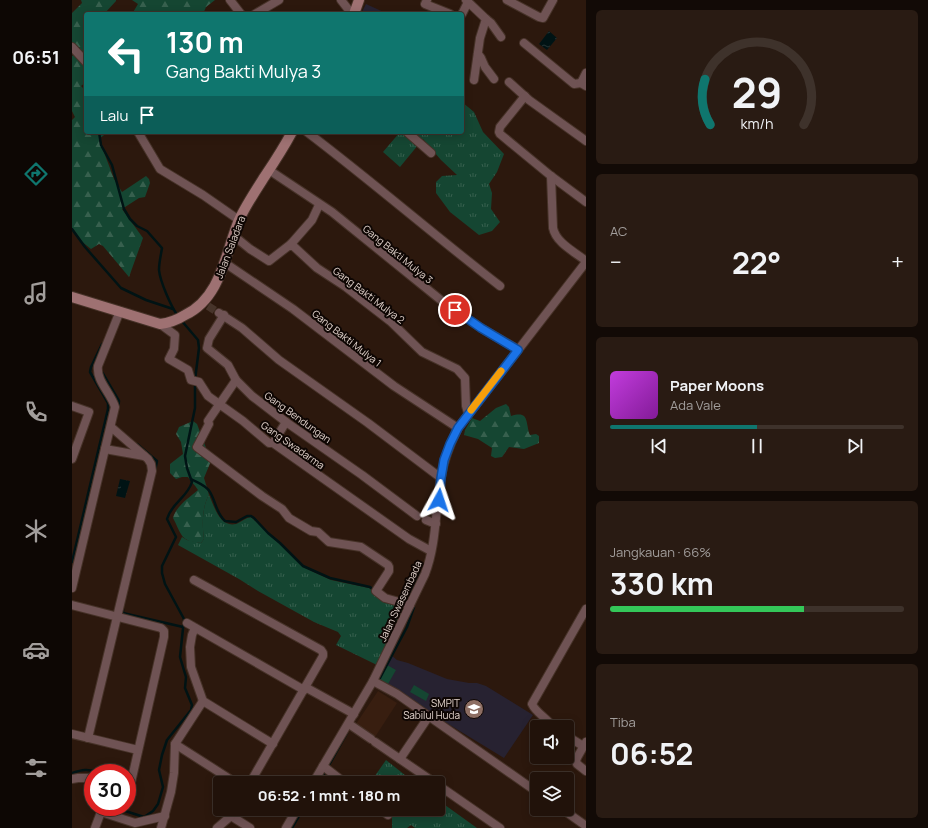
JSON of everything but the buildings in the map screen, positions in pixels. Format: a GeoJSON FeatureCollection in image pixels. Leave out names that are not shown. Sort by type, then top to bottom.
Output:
{"type":"FeatureCollection","features":[{"type":"Feature","properties":{"kind":"street"},"geometry":{"type":"LineString","coordinates":[[230,0],[240,12]]}},
{"type":"Feature","properties":{"kind":"street"},"geometry":{"type":"LineString","coordinates":[[258,12],[279,0]]}},
{"type":"Feature","properties":{"kind":"street"},"geometry":{"type":"LineString","coordinates":[[341,0],[350,12]]}},
{"type":"Feature","properties":{"kind":"street"},"geometry":{"type":"LineString","coordinates":[[354,12],[359,0]]}},
{"type":"Feature","properties":{"kind":"street"},"geometry":{"type":"LineString","coordinates":[[427,0],[425,4],[445,12]]}},
{"type":"Feature","properties":{"kind":"street"},"geometry":{"type":"LineString","coordinates":[[507,0],[543,18],[553,0]]}},
{"type":"Feature","properties":{"kind":"street"},"geometry":{"type":"LineString","coordinates":[[463,12],[467,1],[491,23],[501,37]]}},
{"type":"Feature","properties":{"kind":"street"},"geometry":{"type":"LineString","coordinates":[[474,80],[480,38],[486,19]]}},
{"type":"Feature","properties":{"kind":"street"},"geometry":{"type":"LineString","coordinates":[[524,43],[574,84],[584,85],[586,73]]}},
{"type":"Feature","properties":{"kind":"street"},"geometry":{"type":"LineString","coordinates":[[72,47],[84,60]]}},
{"type":"Feature","properties":{"kind":"street"},"geometry":{"type":"LineString","coordinates":[[478,54],[494,79]]}},
{"type":"Feature","properties":{"kind":"street"},"geometry":{"type":"LineString","coordinates":[[509,82],[525,96],[586,141]]}},
{"type":"Feature","properties":{"kind":"street"},"geometry":{"type":"LineString","coordinates":[[525,96],[500,127],[499,132],[551,176],[586,202]]}},
{"type":"Feature","properties":{"kind":"street"},"geometry":{"type":"LineString","coordinates":[[139,134],[160,169],[203,195],[239,220]]}},
{"type":"Feature","properties":{"kind":"street","name":"Jalan Saladara"},"geometry":{"type":"LineString","coordinates":[[162,323],[182,317],[205,305],[225,263],[239,220],[291,134]]}},
{"type":"Feature","properties":{"kind":"street"},"geometry":{"type":"LineString","coordinates":[[310,134],[350,165],[449,247],[500,286]]}},
{"type":"Feature","properties":{"kind":"street"},"geometry":{"type":"LineString","coordinates":[[409,134],[431,153]]}},
{"type":"Feature","properties":{"kind":"street","name":"Gang Bakti Mulya 3"},"geometry":{"type":"LineString","coordinates":[[269,170],[319,205],[332,212],[442,301],[481,328],[518,350]]}},
{"type":"Feature","properties":{"kind":"street"},"geometry":{"type":"LineString","coordinates":[[551,176],[552,228],[554,233],[564,244],[586,262]]}},
{"type":"Feature","properties":{"kind":"street"},"geometry":{"type":"LineString","coordinates":[[234,236],[250,249],[269,261],[291,244],[312,220],[319,205]]}},
{"type":"Feature","properties":{"kind":"street","name":"Gang Bakti Mulya 2"},"geometry":{"type":"LineString","coordinates":[[291,244],[317,268],[346,287],[390,321],[422,352],[457,369],[465,378],[466,406],[468,414]]}},
{"type":"Feature","properties":{"kind":"street","name":"Jalan Swasembada"},"geometry":{"type":"LineString","coordinates":[[317,776],[373,681],[427,569],[436,524],[441,478],[450,444],[458,428],[586,262]]}},
{"type":"Feature","properties":{"kind":"street","name":"Gang Bakti Mulya 1"},"geometry":{"type":"LineString","coordinates":[[225,263],[293,309],[394,386],[458,428]]}},
{"type":"Feature","properties":{"kind":"street"},"geometry":{"type":"LineString","coordinates":[[72,297],[146,320],[162,323]]}},
{"type":"Feature","properties":{"kind":"street"},"geometry":{"type":"LineString","coordinates":[[72,588],[115,408],[113,400],[97,373],[98,366],[120,311]]}},
{"type":"Feature","properties":{"kind":"street","name":"Gang Bendungan"},"geometry":{"type":"LineString","coordinates":[[417,516],[362,475],[286,422],[252,396],[236,380],[228,365],[207,348],[209,339],[221,314],[242,328],[279,360],[368,423],[441,478]]}},
{"type":"Feature","properties":{"kind":"street","name":"Gang Swadarma"},"geometry":{"type":"LineString","coordinates":[[162,323],[175,334],[174,349],[169,359],[188,370],[208,396],[243,421],[269,443],[273,443],[409,539],[431,551]]}},
{"type":"Feature","properties":{"kind":"street"},"geometry":{"type":"LineString","coordinates":[[236,380],[208,421],[197,447],[262,496],[282,509],[289,518],[311,531],[318,532],[329,542],[361,547],[388,565],[389,571],[376,591],[386,598],[410,605]]}},
{"type":"Feature","properties":{"kind":"street"},"geometry":{"type":"LineString","coordinates":[[72,406],[89,412],[72,459]]}},
{"type":"Feature","properties":{"kind":"street"},"geometry":{"type":"LineString","coordinates":[[273,443],[286,422]]}},
{"type":"Feature","properties":{"kind":"street"},"geometry":{"type":"LineString","coordinates":[[88,738],[152,471],[151,464],[144,456],[111,427]]}},
{"type":"Feature","properties":{"kind":"street"},"geometry":{"type":"LineString","coordinates":[[105,449],[144,456]]}},
{"type":"Feature","properties":{"kind":"street"},"geometry":{"type":"LineString","coordinates":[[426,520],[436,524]]}},
{"type":"Feature","properties":{"kind":"street"},"geometry":{"type":"LineString","coordinates":[[194,580],[321,650],[323,653],[323,656],[254,776]]}},
{"type":"Feature","properties":{"kind":"street"},"geometry":{"type":"LineString","coordinates":[[72,605],[161,628],[164,631],[164,637],[135,764]]}},
{"type":"Feature","properties":{"kind":"street"},"geometry":{"type":"LineString","coordinates":[[548,720],[537,711],[532,704],[586,609]]}},
{"type":"Feature","properties":{"kind":"street"},"geometry":{"type":"LineString","coordinates":[[187,623],[304,689],[354,714]]}},
{"type":"Feature","properties":{"kind":"street"},"geometry":{"type":"LineString","coordinates":[[195,628],[190,647],[191,667],[203,701],[272,744]]}},
{"type":"Feature","properties":{"kind":"street"},"geometry":{"type":"LineString","coordinates":[[373,681],[397,694],[530,787]]}},
{"type":"Feature","properties":{"kind":"street"},"geometry":{"type":"LineString","coordinates":[[161,828],[171,792],[174,772],[175,744],[203,701]]}},
{"type":"Feature","properties":{"kind":"street"},"geometry":{"type":"LineString","coordinates":[[400,759],[429,716]]}},
{"type":"Feature","properties":{"kind":"street"},"geometry":{"type":"LineString","coordinates":[[349,724],[425,776]]}},
{"type":"Feature","properties":{"kind":"street"},"geometry":{"type":"LineString","coordinates":[[72,734],[138,750]]}},
{"type":"Feature","properties":{"kind":"street"},"geometry":{"type":"LineString","coordinates":[[574,739],[585,744],[576,760],[577,764],[586,771]]}},
{"type":"Feature","properties":{"kind":"street"},"geometry":{"type":"LineString","coordinates":[[175,744],[225,776]]}},
{"type":"Feature","properties":{"kind":"street"},"geometry":{"type":"LineString","coordinates":[[323,766],[336,776]]}},
{"type":"Feature","properties":{"kind":"street"},"geometry":{"type":"LineString","coordinates":[[72,779],[84,778]]}},
{"type":"Feature","properties":{"kind":"street"},"geometry":{"type":"LineString","coordinates":[[445,790],[500,828]]}},
{"type":"Feature","properties":{"kind":"street"},"geometry":{"type":"LineString","coordinates":[[95,828],[99,816]]}},
{"type":"Feature","properties":{"kind":"street"},"geometry":{"type":"LineString","coordinates":[[118,816],[135,823],[165,816]]}},
{"type":"Feature","properties":{"kind":"street"},"geometry":{"type":"LineString","coordinates":[[217,828],[229,816]]}},
{"type":"Feature","properties":{"kind":"street"},"geometry":{"type":"LineString","coordinates":[[237,816],[250,828]]}},
{"type":"Feature","properties":{"kind":"street"},"geometry":{"type":"LineString","coordinates":[[286,828],[293,816]]}},
{"type":"Feature","properties":{"kind":"street"},"geometry":{"type":"LineString","coordinates":[[572,816],[586,826]]}},
{"type":"Feature","properties":{"kind":"shaded area"},"geometry":{"type":"Polygon","coordinates":[[[366,4],[384,12],[362,12],[366,4]]]}},
{"type":"Feature","properties":{"kind":"shaded area","name":"SMPIT Sabilul Huda"},"geometry":{"type":"Polygon","coordinates":[[[390,654],[397,660],[447,679],[477,683],[486,686],[533,715],[504,758],[445,722],[378,678],[390,654]]]}},
{"type":"Feature","properties":{"kind":"shaded area"},"geometry":{"type":"Polygon","coordinates":[[[378,691],[397,703],[375,737],[356,724],[378,691]]]}},
{"type":"Feature","properties":{"kind":"green space"},"geometry":{"type":"Polygon","coordinates":[[[81,0],[116,0],[106,12],[84,12],[84,84],[81,86],[84,89],[84,134],[105,134],[99,139],[114,179],[122,192],[146,176],[150,183],[145,197],[139,198],[122,209],[143,238],[129,277],[103,246],[99,244],[91,249],[81,241],[72,230],[72,120],[75,117],[72,111],[72,56],[78,51],[72,43],[72,13],[82,3],[81,0]]]}},
{"type":"Feature","properties":{"kind":"green space"},"geometry":{"type":"Polygon","coordinates":[[[132,0],[215,0],[206,7],[204,12],[133,12],[138,4],[132,0]]]}},
{"type":"Feature","properties":{"kind":"green space"},"geometry":{"type":"Polygon","coordinates":[[[464,104],[474,112],[483,132],[504,154],[497,172],[489,184],[492,193],[491,209],[500,222],[492,231],[479,235],[450,212],[436,193],[436,182],[442,176],[457,175],[441,160],[423,139],[400,167],[383,152],[398,134],[464,134],[464,104]]]}},
{"type":"Feature","properties":{"kind":"green space"},"geometry":{"type":"Polygon","coordinates":[[[506,404],[509,407],[511,416],[524,416],[530,435],[536,434],[539,436],[539,443],[524,449],[509,447],[502,457],[495,458],[491,456],[492,448],[478,439],[464,435],[465,430],[472,418],[480,421],[496,408],[506,404]]]}},
{"type":"Feature","properties":{"kind":"green space"},"geometry":{"type":"Polygon","coordinates":[[[193,421],[197,424],[211,461],[204,478],[209,495],[204,510],[204,539],[201,543],[185,539],[180,533],[173,518],[180,506],[198,490],[188,477],[176,479],[170,473],[170,464],[183,454],[181,442],[176,434],[179,427],[193,421]]]}},
{"type":"Feature","properties":{"kind":"green space"},"geometry":{"type":"Polygon","coordinates":[[[209,495],[218,515],[226,523],[236,524],[251,517],[303,567],[331,580],[369,588],[375,593],[405,606],[377,665],[336,645],[341,636],[338,632],[314,622],[178,545],[182,537],[187,540],[201,543],[204,539],[203,516],[209,495]]]}},
{"type":"Feature","properties":{"kind":"green space"},"geometry":{"type":"Polygon","coordinates":[[[387,665],[396,670],[388,684],[379,679],[387,665]]]}},
{"type":"Feature","properties":{"kind":"green space"},"geometry":{"type":"Polygon","coordinates":[[[414,685],[429,694],[426,701],[410,692],[414,685]]]}},
{"type":"Feature","properties":{"kind":"green space"},"geometry":{"type":"Polygon","coordinates":[[[386,760],[406,776],[375,776],[386,760]]]}},
{"type":"Feature","properties":{"kind":"green space"},"geometry":{"type":"Polygon","coordinates":[[[445,805],[477,828],[415,828],[411,825],[407,828],[392,828],[392,816],[445,816],[445,805]]]}},
{"type":"Feature","properties":{"kind":"water"},"geometry":{"type":"Polygon","coordinates":[[[549,31],[557,38],[547,50],[539,44],[549,31]]]}},
{"type":"Feature","properties":{"kind":"water"},"geometry":{"type":"Polygon","coordinates":[[[120,479],[130,481],[125,498],[116,496],[120,479]]]}},
{"type":"Feature","properties":{"kind":"waterway"},"geometry":{"type":"LineString","coordinates":[[99,134],[101,145],[112,165],[124,209],[130,219],[137,226],[147,231],[162,248],[159,267],[160,275],[169,300],[178,316]]}},
{"type":"Feature","properties":{"kind":"waterway"},"geometry":{"type":"LineString","coordinates":[[72,229],[85,247],[121,288],[146,300],[173,309]]}},
{"type":"Feature","properties":{"kind":"waterway"},"geometry":{"type":"LineString","coordinates":[[136,814],[144,817],[153,811],[158,804],[163,787],[159,770],[167,740],[191,710],[192,705],[185,688],[186,677],[180,657],[184,619],[165,584],[162,573],[162,566],[176,537],[167,519],[172,508],[187,492],[192,482],[185,456],[195,408],[195,380],[199,348],[198,340],[181,320]]}},
{"type":"Feature","properties":{"kind":"waterway"},"geometry":{"type":"LineString","coordinates":[[72,562],[108,409],[108,403],[90,372],[102,344]]}},
{"type":"Feature","properties":{"kind":"waterway"},"geometry":{"type":"LineString","coordinates":[[102,372],[119,401],[118,408]]}},
{"type":"Feature","properties":{"kind":"waterway"},"geometry":{"type":"LineString","coordinates":[[137,444],[157,461],[155,471]]}},
{"type":"Feature","properties":{"kind":"waterway"},"geometry":{"type":"LineString","coordinates":[[191,479],[208,490],[218,511],[225,521],[236,522],[247,516],[251,516],[303,566],[330,578],[370,587],[374,590]]}},
{"type":"Feature","properties":{"kind":"waterway"},"geometry":{"type":"LineString","coordinates":[[406,600],[420,573]]}},
{"type":"Feature","properties":{"kind":"waterway"},"geometry":{"type":"LineString","coordinates":[[380,678],[407,627],[414,607],[412,606]]}},
{"type":"Feature","properties":{"kind":"waterway"},"geometry":{"type":"LineString","coordinates":[[123,609],[123,613],[183,627]]}},
{"type":"Feature","properties":{"kind":"waterway"},"geometry":{"type":"LineString","coordinates":[[329,765],[347,733]]}},
{"type":"Feature","properties":{"kind":"waterway"},"geometry":{"type":"LineString","coordinates":[[72,773],[84,770]]}},
{"type":"Feature","properties":{"kind":"waterway"},"geometry":{"type":"LineString","coordinates":[[292,828],[299,816]]}},
{"type":"Feature","properties":{"kind":"tunnel"},"geometry":{"type":"LineString","coordinates":[[208,306],[219,313]]}},
{"type":"Feature","properties":{"kind":"slow traffic"},"geometry":{"type":"LineString","coordinates":[[471,410],[501,371]]}},
{"type":"Feature","properties":{"kind":"place","name":"SMPIT Sabilul Huda"},"geometry":{"type":"Point","coordinates":[474,709]}},
{"type":"Feature","properties":{"kind":"route"},"geometry":{"type":"LineString","coordinates":[[439,500],[444,460],[458,428],[470,410],[518,350],[481,328],[455,310]]}}]}
